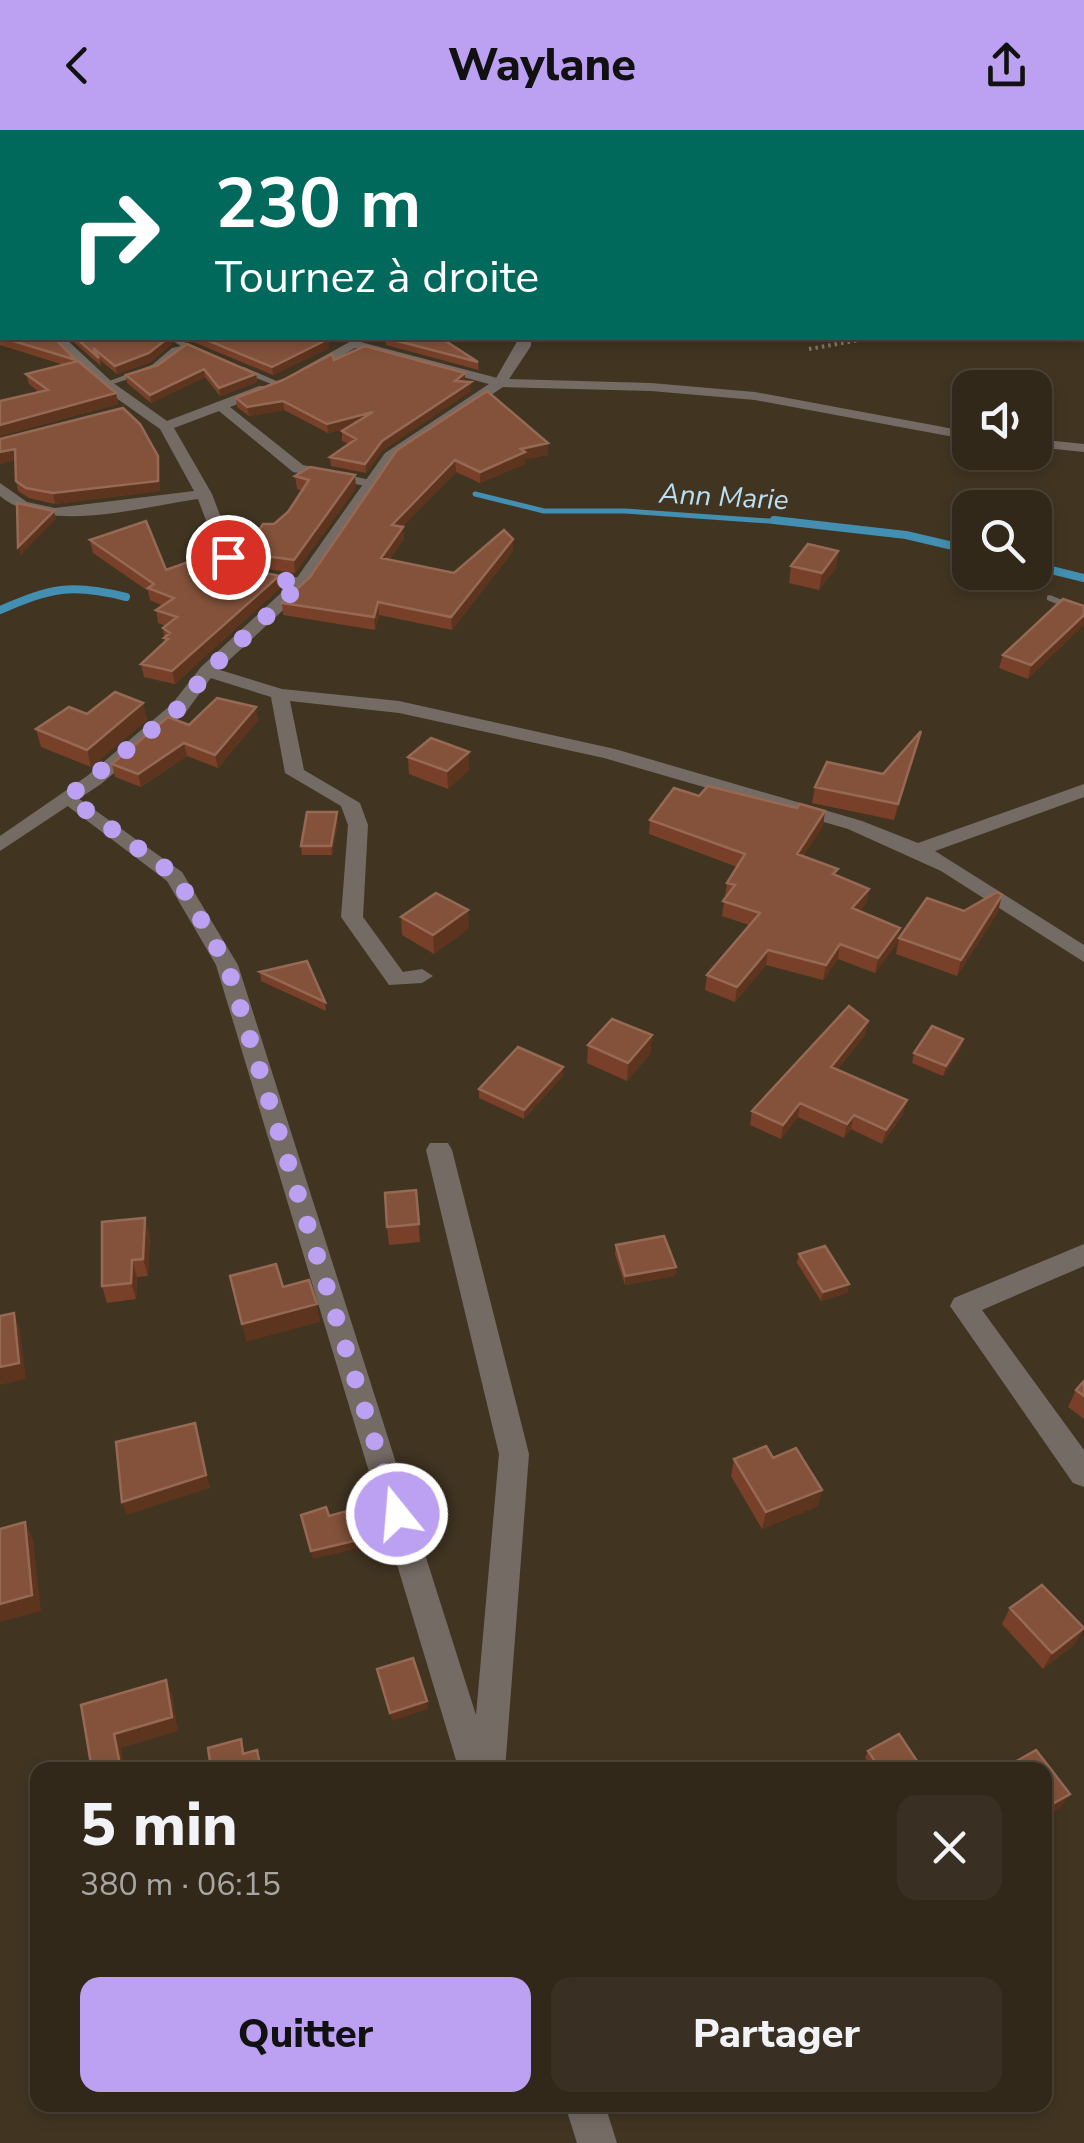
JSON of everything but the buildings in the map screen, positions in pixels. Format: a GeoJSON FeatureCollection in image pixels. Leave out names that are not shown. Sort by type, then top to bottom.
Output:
{"type":"FeatureCollection","features":[{"type":"Feature","properties":{"kind":"street"},"geometry":{"type":"LineString","coordinates":[[60,340],[107,385],[166,426],[204,494],[228,557],[253,576],[302,583]]}},
{"type":"Feature","properties":{"kind":"street"},"geometry":{"type":"LineString","coordinates":[[0,844],[68,797],[179,708],[208,671],[302,583],[390,456],[500,383],[525,340]]}},
{"type":"Feature","properties":{"kind":"street"},"geometry":{"type":"LineString","coordinates":[[166,426],[278,384],[360,341],[500,383],[651,387],[740,395],[952,433]]}},
{"type":"Feature","properties":{"kind":"street"},"geometry":{"type":"LineString","coordinates":[[123,411],[141,406]]}},
{"type":"Feature","properties":{"kind":"street"},"geometry":{"type":"LineString","coordinates":[[221,406],[298,470],[370,482]]}},
{"type":"Feature","properties":{"kind":"street"},"geometry":{"type":"LineString","coordinates":[[1052,445],[1084,448]]}},
{"type":"Feature","properties":{"kind":"street"},"geometry":{"type":"LineString","coordinates":[[0,488],[22,506],[55,513],[204,494]]}},
{"type":"Feature","properties":{"kind":"street"},"geometry":{"type":"LineString","coordinates":[[208,671],[280,694],[399,708],[608,753],[855,826],[918,850],[1084,955]]}},
{"type":"Feature","properties":{"kind":"street"},"geometry":{"type":"LineString","coordinates":[[280,694],[295,773],[350,803],[358,824],[352,917],[397,980],[422,976]]}},
{"type":"Feature","properties":{"kind":"street"},"geometry":{"type":"LineString","coordinates":[[918,850],[1084,790]]}},
{"type":"Feature","properties":{"kind":"street"},"geometry":{"type":"LineString","coordinates":[[68,797],[176,876],[227,965],[474,1762]]}},
{"type":"Feature","properties":{"kind":"street"},"geometry":{"type":"LineString","coordinates":[[438,1150],[514,1454],[489,1762]]}},
{"type":"Feature","properties":{"kind":"street"},"geometry":{"type":"LineString","coordinates":[[1084,1254],[964,1306],[1084,1474]]}},
{"type":"Feature","properties":{"kind":"street"},"geometry":{"type":"LineString","coordinates":[[587,2112],[597,2143]]}},
{"type":"Feature","properties":{"kind":"lane"},"geometry":{"type":"LineString","coordinates":[[175,340],[210,356]]}},
{"type":"Feature","properties":{"kind":"lane"},"geometry":{"type":"LineString","coordinates":[[107,385],[156,367],[175,350],[187,346]]}},
{"type":"Feature","properties":{"kind":"lane"},"geometry":{"type":"LineString","coordinates":[[227,363],[278,384]]}},
{"type":"Feature","properties":{"kind":"lane"},"geometry":{"type":"LineString","coordinates":[[1050,598],[1084,612]]}},
{"type":"Feature","properties":{"kind":"path"},"geometry":{"type":"LineString","coordinates":[[809,349],[861,340]]}},
{"type":"Feature","properties":{"kind":"waterway","name":"Ann Marie"},"geometry":{"type":"LineString","coordinates":[[475,494],[544,511],[625,511],[796,523]]}},
{"type":"Feature","properties":{"kind":"waterway","name":"Ann Marie"},"geometry":{"type":"LineString","coordinates":[[774,520],[906,535],[952,546]]}},
{"type":"Feature","properties":{"kind":"waterway","name":"Ann Marie"},"geometry":{"type":"LineString","coordinates":[[1052,570],[1084,578]]}},
{"type":"Feature","properties":{"kind":"waterway"},"geometry":{"type":"LineString","coordinates":[[0,610],[61,590],[90,590],[126,597]]}},
{"type":"Feature","properties":{"kind":"route"},"geometry":{"type":"LineString","coordinates":[[228,557],[253,576],[302,583],[208,671],[179,708],[94,780],[68,797],[176,876],[227,965],[397,1514]]}}]}
